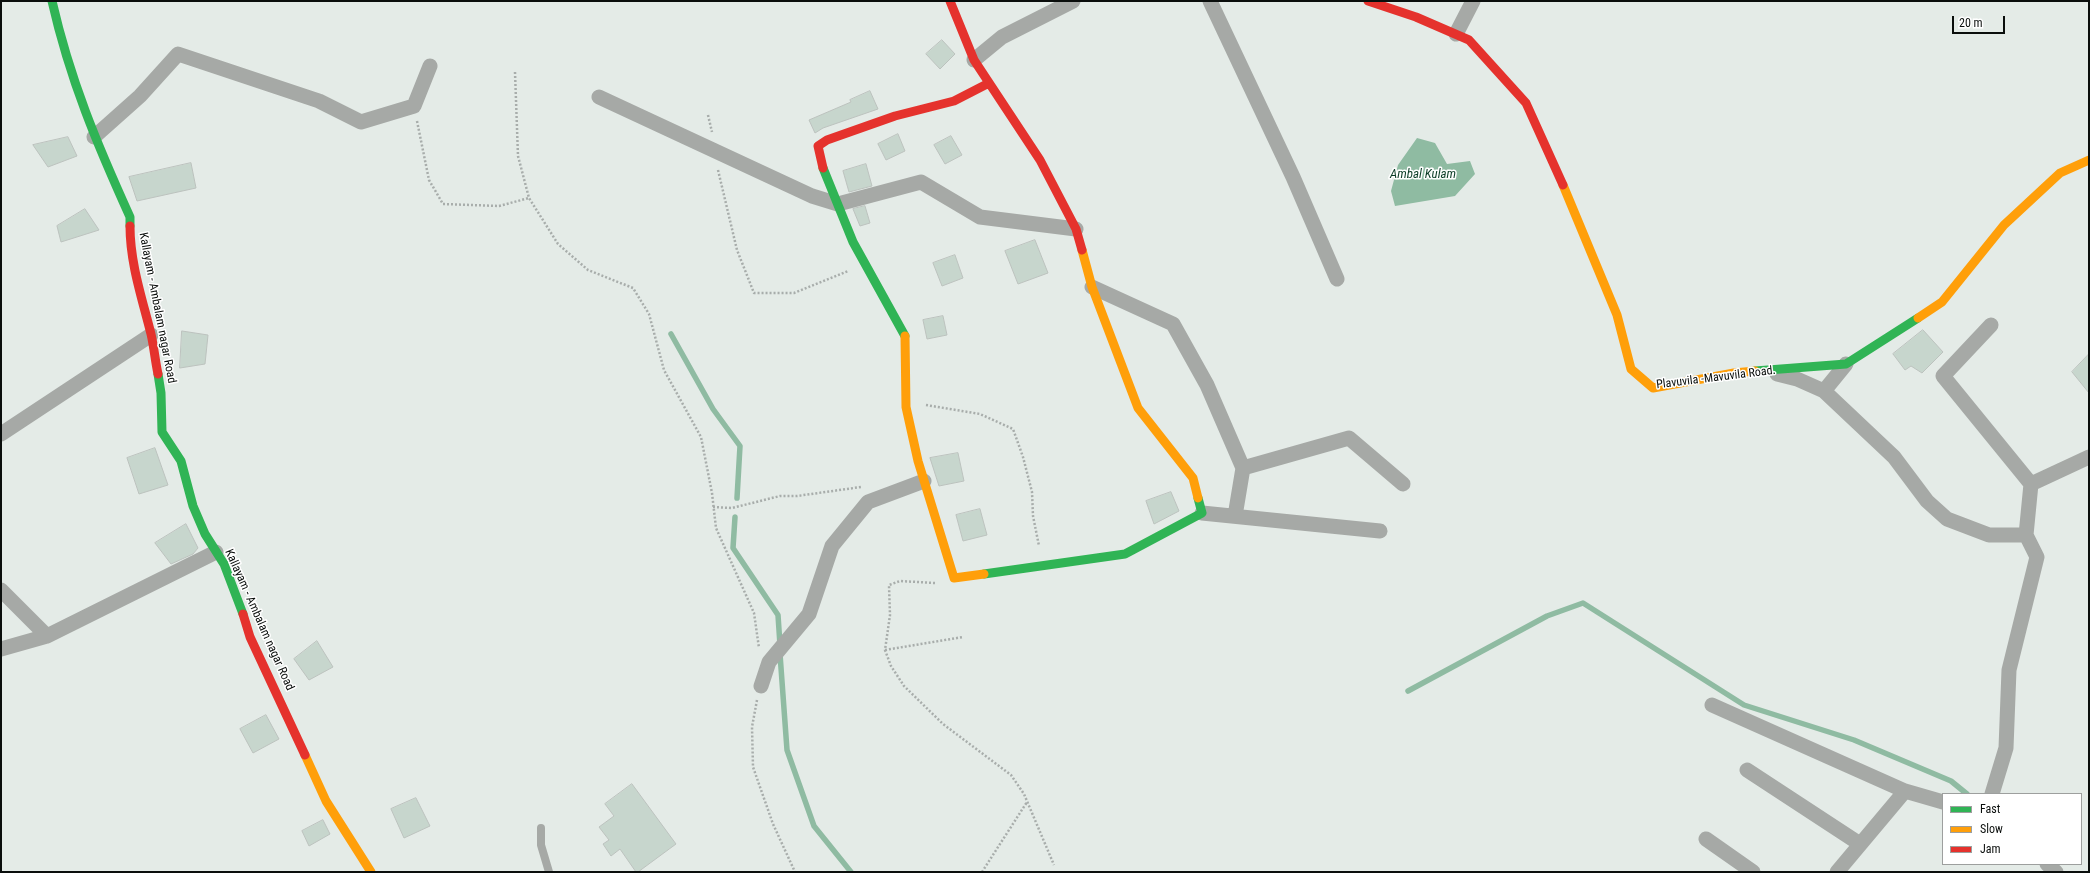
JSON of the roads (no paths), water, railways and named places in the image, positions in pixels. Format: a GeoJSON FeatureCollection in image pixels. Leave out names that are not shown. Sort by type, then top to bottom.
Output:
{"type":"FeatureCollection","features":[{"type":"Feature","properties":{"kind":"street","name":"Kallayam - Ambalam nagar Road"},"geometry":{"type":"LineString","coordinates":[[52,1],[60,37],[76,90],[94,137],[130,218],[130,244],[139,290],[152,335],[161,393],[162,432],[181,461],[193,506],[205,534],[224,564],[239,602],[250,637],[326,801],[372,872]]}},
{"type":"Feature","properties":{"kind":"street"},"geometry":{"type":"LineString","coordinates":[[950,1],[974,60],[1040,160],[1076,230],[1092,287],[1138,408],[1193,478],[1202,513]]}},
{"type":"Feature","properties":{"kind":"street"},"geometry":{"type":"LineString","coordinates":[[974,60],[1002,37],[1073,1]]}},
{"type":"Feature","properties":{"kind":"street"},"geometry":{"type":"LineString","coordinates":[[1210,1],[1293,177],[1337,279]]}},
{"type":"Feature","properties":{"kind":"street","name":"Plavuvila -Mavuvila Road."},"geometry":{"type":"LineString","coordinates":[[1368,1],[1416,17],[1463,37],[1526,103],[1574,209],[1614,308],[1631,368],[1653,388],[1734,373],[1846,364],[1942,302],[2004,225],[2060,173],[2089,160]]}},
{"type":"Feature","properties":{"kind":"street"},"geometry":{"type":"LineString","coordinates":[[1463,37],[1465,19],[1474,1]]}},
{"type":"Feature","properties":{"kind":"street"},"geometry":{"type":"LineString","coordinates":[[94,137],[140,96],[178,54],[319,101],[361,122],[414,106],[430,66]]}},
{"type":"Feature","properties":{"kind":"street"},"geometry":{"type":"LineString","coordinates":[[990,83],[954,101],[894,116],[818,144],[824,171],[853,242],[906,337],[906,402],[924,481],[954,578],[1042,564],[1125,554],[1202,513],[1380,531]]}},
{"type":"Feature","properties":{"kind":"street"},"geometry":{"type":"LineString","coordinates":[[599,97],[812,196],[838,204],[921,182],[980,217],[1076,230]]}},
{"type":"Feature","properties":{"kind":"street"},"geometry":{"type":"LineString","coordinates":[[1092,287],[1173,324],[1207,385],[1243,468],[1234,516]]}},
{"type":"Feature","properties":{"kind":"street"},"geometry":{"type":"LineString","coordinates":[[1991,325],[1943,376],[2031,484],[2026,535],[2037,557],[2009,670],[2006,748],[1992,793]]}},
{"type":"Feature","properties":{"kind":"street"},"geometry":{"type":"LineString","coordinates":[[1,434],[152,335]]}},
{"type":"Feature","properties":{"kind":"street"},"geometry":{"type":"LineString","coordinates":[[1824,391],[1846,364]]}},
{"type":"Feature","properties":{"kind":"street"},"geometry":{"type":"LineString","coordinates":[[1765,371],[1797,379],[1824,391],[1894,456],[1927,501],[1947,519],[1990,535],[2026,535]]}},
{"type":"Feature","properties":{"kind":"street"},"geometry":{"type":"LineString","coordinates":[[1243,468],[1349,438],[1403,484]]}},
{"type":"Feature","properties":{"kind":"street"},"geometry":{"type":"LineString","coordinates":[[2031,484],[2089,457]]}},
{"type":"Feature","properties":{"kind":"street"},"geometry":{"type":"LineString","coordinates":[[761,686],[765,657],[793,635],[809,614],[832,546],[868,502],[924,481]]}},
{"type":"Feature","properties":{"kind":"street"},"geometry":{"type":"LineString","coordinates":[[1,649],[47,636],[216,552]]}},
{"type":"Feature","properties":{"kind":"street"},"geometry":{"type":"LineString","coordinates":[[1,590],[47,636]]}},
{"type":"Feature","properties":{"kind":"street"},"geometry":{"type":"LineString","coordinates":[[1712,705],[1905,791],[1942,802]]}},
{"type":"Feature","properties":{"kind":"street"},"geometry":{"type":"LineString","coordinates":[[1747,770],[1860,844]]}},
{"type":"Feature","properties":{"kind":"street"},"geometry":{"type":"LineString","coordinates":[[1837,872],[1905,791]]}},
{"type":"Feature","properties":{"kind":"street"},"geometry":{"type":"LineString","coordinates":[[1706,839],[1753,872]]}},
{"type":"Feature","properties":{"kind":"street"},"geometry":{"type":"LineString","coordinates":[[2048,865],[2056,872]]}},
{"type":"Feature","properties":{"kind":"lane"},"geometry":{"type":"LineString","coordinates":[[541,828],[541,845],[549,872]]}},
{"type":"Feature","properties":{"kind":"water","name":"Ambal Kulam"},"geometry":{"type":"Polygon","coordinates":[[[1417,138],[1435,143],[1447,164],[1470,161],[1475,174],[1455,196],[1395,206],[1391,191],[1398,165],[1417,138]]]}},
{"type":"Feature","properties":{"kind":"waterway"},"geometry":{"type":"LineString","coordinates":[[671,334],[713,409],[740,446],[737,498]]}},
{"type":"Feature","properties":{"kind":"waterway"},"geometry":{"type":"LineString","coordinates":[[735,517],[733,548],[778,615],[780,645]]}},
{"type":"Feature","properties":{"kind":"waterway"},"geometry":{"type":"LineString","coordinates":[[1408,691],[1547,616],[1583,603],[1744,705],[1854,740],[1951,781],[1966,793]]}},
{"type":"Feature","properties":{"kind":"waterway"},"geometry":{"type":"LineString","coordinates":[[780,654],[787,750],[814,826],[851,872]]}}]}
